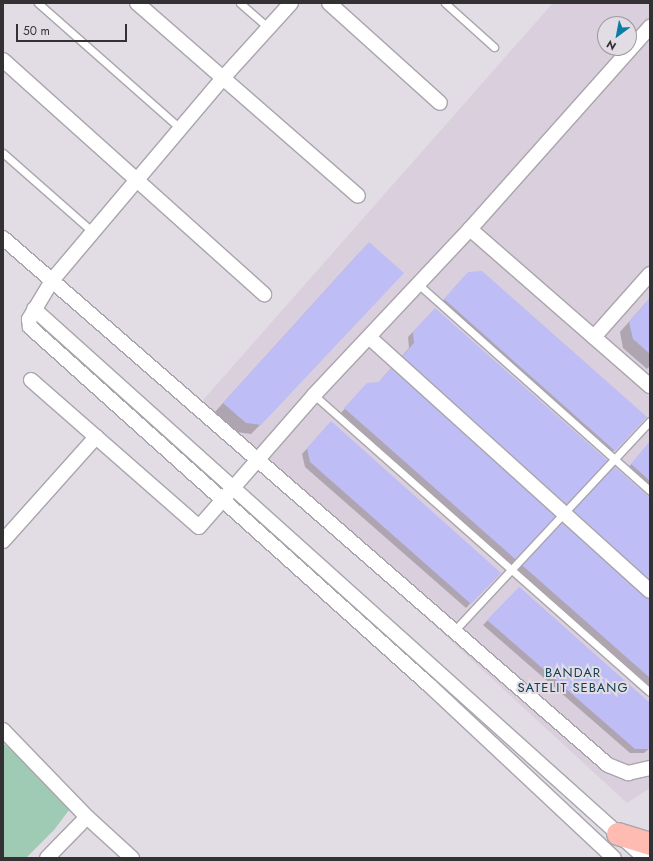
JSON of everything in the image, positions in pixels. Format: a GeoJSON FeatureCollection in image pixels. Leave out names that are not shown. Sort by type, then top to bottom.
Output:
{"type":"FeatureCollection","features":[{"type":"Feature","properties":{"kind":"main road"},"geometry":{"type":"LineString","coordinates":[[618,834],[650,844]]}},
{"type":"Feature","properties":{"kind":"street"},"geometry":{"type":"LineString","coordinates":[[137,3],[358,196]]}},
{"type":"Feature","properties":{"kind":"street"},"geometry":{"type":"LineString","coordinates":[[291,3],[223,78],[182,129],[138,178],[53,279],[29,319],[30,327],[222,502],[429,685],[614,858]]}},
{"type":"Feature","properties":{"kind":"street"},"geometry":{"type":"LineString","coordinates":[[329,3],[440,103]]}},
{"type":"Feature","properties":{"kind":"street"},"geometry":{"type":"LineString","coordinates":[[31,380],[199,526],[222,502],[314,395],[370,338],[470,229],[650,27]]}},
{"type":"Feature","properties":{"kind":"street"},"geometry":{"type":"LineString","coordinates":[[3,60],[138,178],[264,294]]}},
{"type":"Feature","properties":{"kind":"street"},"geometry":{"type":"LineString","coordinates":[[470,229],[649,383]]}},
{"type":"Feature","properties":{"kind":"street"},"geometry":{"type":"LineString","coordinates":[[3,238],[53,279],[608,765],[628,773],[650,768]]}},
{"type":"Feature","properties":{"kind":"street"},"geometry":{"type":"LineString","coordinates":[[594,337],[650,274]]}},
{"type":"Feature","properties":{"kind":"street"},"geometry":{"type":"LineString","coordinates":[[34,309],[645,858]]}},
{"type":"Feature","properties":{"kind":"street"},"geometry":{"type":"LineString","coordinates":[[370,338],[650,591]]}},
{"type":"Feature","properties":{"kind":"street"},"geometry":{"type":"LineString","coordinates":[[3,541],[96,437]]}},
{"type":"Feature","properties":{"kind":"street"},"geometry":{"type":"LineString","coordinates":[[3,730],[87,817],[132,858]]}},
{"type":"Feature","properties":{"kind":"street"},"geometry":{"type":"LineString","coordinates":[[47,858],[87,817]]}},
{"type":"Feature","properties":{"kind":"lane"},"geometry":{"type":"LineString","coordinates":[[38,3],[182,129]]}},
{"type":"Feature","properties":{"kind":"lane"},"geometry":{"type":"LineString","coordinates":[[240,3],[268,27]]}},
{"type":"Feature","properties":{"kind":"lane"},"geometry":{"type":"LineString","coordinates":[[445,3],[494,47]]}},
{"type":"Feature","properties":{"kind":"lane"},"geometry":{"type":"LineString","coordinates":[[3,153],[93,232]]}},
{"type":"Feature","properties":{"kind":"lane"},"geometry":{"type":"LineString","coordinates":[[418,284],[650,491]]}},
{"type":"Feature","properties":{"kind":"lane"},"geometry":{"type":"LineString","coordinates":[[314,395],[650,692]]}},
{"type":"Feature","properties":{"kind":"lane"},"geometry":{"type":"LineString","coordinates":[[454,631],[650,420]]}},
{"type":"Feature","properties":{"kind":"shaded area"},"geometry":{"type":"Polygon","coordinates":[[[553,3],[650,3],[650,788],[627,803],[197,407],[553,3]]]}},
{"type":"Feature","properties":{"kind":"green space"},"geometry":{"type":"Polygon","coordinates":[[[3,743],[72,806],[54,830],[26,858],[3,858],[3,743]]]}},
{"type":"Feature","properties":{"kind":"building"},"geometry":{"type":"Polygon","coordinates":[[[369,242],[404,273],[261,425],[246,423],[223,403],[369,242]]]}},
{"type":"Feature","properties":{"kind":"building"},"geometry":{"type":"Polygon","coordinates":[[[482,271],[647,417],[615,451],[444,299],[468,272],[482,271]]]}},
{"type":"Feature","properties":{"kind":"building"},"geometry":{"type":"Polygon","coordinates":[[[650,298],[650,354],[633,339],[629,322],[650,298]]]}},
{"type":"Feature","properties":{"kind":"building"},"geometry":{"type":"Polygon","coordinates":[[[435,308],[650,498],[650,678],[344,408],[367,383],[379,382],[414,343],[413,332],[435,308]]]}},
{"type":"Feature","properties":{"kind":"building"},"geometry":{"type":"Polygon","coordinates":[[[331,421],[501,573],[471,604],[310,462],[307,448],[331,421]]]}},
{"type":"Feature","properties":{"kind":"building"},"geometry":{"type":"Polygon","coordinates":[[[650,441],[650,481],[631,464],[650,441]]]}},
{"type":"Feature","properties":{"kind":"building"},"geometry":{"type":"Polygon","coordinates":[[[519,587],[650,703],[650,749],[635,749],[487,620],[519,587]]]}},
{"type":"Feature","properties":{"kind":"district","name":"BANDAR SATELIT SEBANG"},"geometry":{"type":"Point","coordinates":[573,682]}}]}
